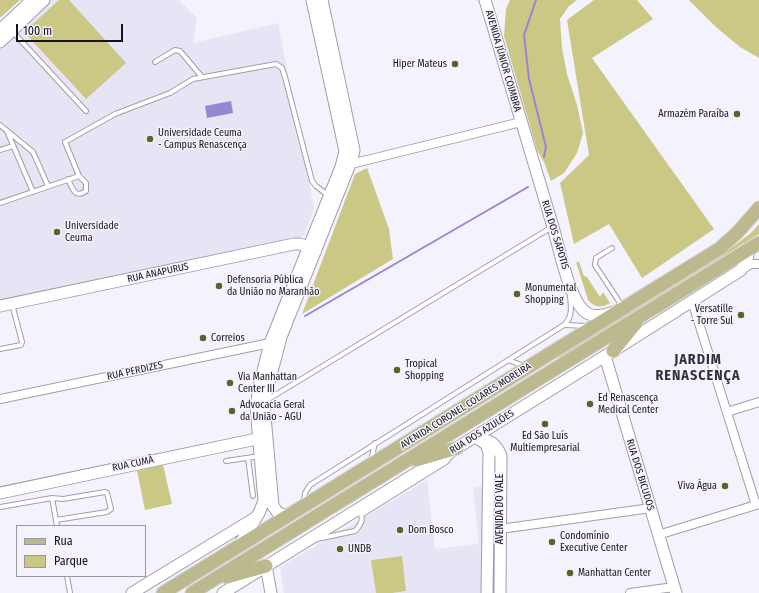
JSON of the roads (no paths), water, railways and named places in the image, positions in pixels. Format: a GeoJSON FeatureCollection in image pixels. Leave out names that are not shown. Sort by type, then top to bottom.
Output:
{"type":"FeatureCollection","features":[{"type":"Feature","properties":{"kind":"main road"},"geometry":{"type":"LineString","coordinates":[[0,30],[32,0]]}},
{"type":"Feature","properties":{"kind":"main road"},"geometry":{"type":"LineString","coordinates":[[0,42],[44,0]]}},
{"type":"Feature","properties":{"kind":"main road"},"geometry":{"type":"LineString","coordinates":[[237,548],[257,517],[264,501],[261,456],[264,402],[279,345],[329,196],[354,150],[321,0]]}},
{"type":"Feature","properties":{"kind":"main road","name":"AVENIDA JÚNIOR COIMBRA"},"geometry":{"type":"LineString","coordinates":[[485,0],[521,122]]}},
{"type":"Feature","properties":{"kind":"main road","name":"RUA DOS SAPOTIS"},"geometry":{"type":"LineString","coordinates":[[521,122],[570,284],[579,305],[593,316],[621,310]]}},
{"type":"Feature","properties":{"kind":"main road"},"geometry":{"type":"LineString","coordinates":[[288,516],[278,513],[273,506],[257,401],[270,343],[346,166]]}},
{"type":"Feature","properties":{"kind":"main road","name":"AVENIDA CORONEL COLARES MOREIRA"},"geometry":{"type":"LineString","coordinates":[[163,593],[719,249],[737,233],[759,208]]}},
{"type":"Feature","properties":{"kind":"main road","name":"RUA ANAPURUS"},"geometry":{"type":"LineString","coordinates":[[0,306],[294,244],[300,244],[312,248]]}},
{"type":"Feature","properties":{"kind":"main road"},"geometry":{"type":"LineString","coordinates":[[741,270],[746,264],[754,246]]}},
{"type":"Feature","properties":{"kind":"main road","name":"AVENIDA CORONEL COLARES MOREIRA"},"geometry":{"type":"LineString","coordinates":[[192,593],[754,246]]}},
{"type":"Feature","properties":{"kind":"main road","name":"RUA DOS AZULÕES"},"geometry":{"type":"LineString","coordinates":[[222,593],[307,540],[359,512],[457,448],[475,439],[741,270]]}},
{"type":"Feature","properties":{"kind":"main road"},"geometry":{"type":"LineString","coordinates":[[609,353],[644,314]]}},
{"type":"Feature","properties":{"kind":"main road","name":"RUA DOS BICUDOS"},"geometry":{"type":"LineString","coordinates":[[609,353],[650,508],[675,590]]}},
{"type":"Feature","properties":{"kind":"main road","name":"RUA CUMÃ"},"geometry":{"type":"LineString","coordinates":[[0,493],[263,437]]}},
{"type":"Feature","properties":{"kind":"main road","name":"AVENIDA DO VALE"},"geometry":{"type":"LineString","coordinates":[[475,439],[484,439],[492,442],[501,456],[500,593]]}},
{"type":"Feature","properties":{"kind":"main road","name":"AVENIDA DO VALE"},"geometry":{"type":"LineString","coordinates":[[475,439],[486,444],[489,452],[487,593]]}},
{"type":"Feature","properties":{"kind":"main road"},"geometry":{"type":"LineString","coordinates":[[400,464],[457,448]]}},
{"type":"Feature","properties":{"kind":"main road"},"geometry":{"type":"LineString","coordinates":[[132,593],[257,517]]}},
{"type":"Feature","properties":{"kind":"main road"},"geometry":{"type":"LineString","coordinates":[[488,576],[500,553]]}},
{"type":"Feature","properties":{"kind":"main road"},"geometry":{"type":"LineString","coordinates":[[211,581],[266,566],[271,593]]}},
{"type":"Feature","properties":{"kind":"street"},"geometry":{"type":"LineString","coordinates":[[346,166],[521,122]]}},
{"type":"Feature","properties":{"kind":"street","name":"RUA DOS AZULÕES"},"geometry":{"type":"LineString","coordinates":[[741,270],[751,264],[759,264]]}},
{"type":"Feature","properties":{"kind":"street"},"geometry":{"type":"LineString","coordinates":[[658,535],[757,504],[692,301]]}},
{"type":"Feature","properties":{"kind":"street","name":"RUA PERDIZES"},"geometry":{"type":"LineString","coordinates":[[0,399],[270,343]]}},
{"type":"Feature","properties":{"kind":"street"},"geometry":{"type":"LineString","coordinates":[[727,412],[759,402]]}},
{"type":"Feature","properties":{"kind":"street"},"geometry":{"type":"LineString","coordinates":[[500,529],[650,508]]}},
{"type":"Feature","properties":{"kind":"street"},"geometry":{"type":"LineString","coordinates":[[630,593],[675,590]]}},
{"type":"Feature","properties":{"kind":"lane"},"geometry":{"type":"LineString","coordinates":[[12,31],[86,111]]}},
{"type":"Feature","properties":{"kind":"lane"},"geometry":{"type":"LineString","coordinates":[[155,62],[175,50],[180,50],[202,77]]}},
{"type":"Feature","properties":{"kind":"lane"},"geometry":{"type":"LineString","coordinates":[[68,179],[74,192],[78,194],[83,193],[87,188],[87,185],[79,176],[65,142],[115,114],[170,93],[189,81],[202,77],[274,64],[280,66],[285,77],[312,181],[329,196]]}},
{"type":"Feature","properties":{"kind":"lane"},"geometry":{"type":"LineString","coordinates":[[0,125],[33,152],[48,186]]}},
{"type":"Feature","properties":{"kind":"lane"},"geometry":{"type":"LineString","coordinates":[[7,131],[33,192]]}},
{"type":"Feature","properties":{"kind":"lane"},"geometry":{"type":"LineString","coordinates":[[0,150],[13,146]]}},
{"type":"Feature","properties":{"kind":"lane"},"geometry":{"type":"LineString","coordinates":[[0,204],[79,176]]}},
{"type":"Feature","properties":{"kind":"lane"},"geometry":{"type":"LineString","coordinates":[[264,402],[553,227]]}},
{"type":"Feature","properties":{"kind":"lane"},"geometry":{"type":"LineString","coordinates":[[612,248],[596,258],[595,265],[621,310]]}},
{"type":"Feature","properties":{"kind":"lane"},"geometry":{"type":"LineString","coordinates":[[304,506],[305,493],[310,485],[564,325],[569,320],[571,314],[570,284]]}},
{"type":"Feature","properties":{"kind":"lane"},"geometry":{"type":"LineString","coordinates":[[0,349],[20,345],[22,342],[12,304]]}},
{"type":"Feature","properties":{"kind":"lane"},"geometry":{"type":"LineString","coordinates":[[564,325],[593,327]]}},
{"type":"Feature","properties":{"kind":"lane"},"geometry":{"type":"LineString","coordinates":[[508,360],[528,367]]}},
{"type":"Feature","properties":{"kind":"lane"},"geometry":{"type":"LineString","coordinates":[[370,465],[375,443]]}},
{"type":"Feature","properties":{"kind":"lane"},"geometry":{"type":"LineString","coordinates":[[226,460],[261,456]]}},
{"type":"Feature","properties":{"kind":"lane"},"geometry":{"type":"LineString","coordinates":[[248,458],[253,496]]}},
{"type":"Feature","properties":{"kind":"lane"},"geometry":{"type":"LineString","coordinates":[[0,507],[52,498],[63,499],[105,492],[108,495],[111,509],[107,512],[56,520]]}},
{"type":"Feature","properties":{"kind":"lane"},"geometry":{"type":"LineString","coordinates":[[52,498],[57,525]]}},
{"type":"Feature","properties":{"kind":"lane"},"geometry":{"type":"LineString","coordinates":[[307,540],[353,532],[359,527],[359,512]]}},
{"type":"Feature","properties":{"kind":"lane"},"geometry":{"type":"LineString","coordinates":[[67,577],[70,593]]}},
{"type":"Feature","properties":{"kind":"waterway"},"geometry":{"type":"LineString","coordinates":[[536,0],[524,35],[529,79],[546,147],[544,157]]}},
{"type":"Feature","properties":{"kind":"waterway"},"geometry":{"type":"LineString","coordinates":[[305,316],[528,187]]}},
{"type":"Feature","properties":{"kind":"place","name":"Hiper Mateus"},"geometry":{"type":"Point","coordinates":[455,64]}},
{"type":"Feature","properties":{"kind":"place","name":"Armazém Paraíba"},"geometry":{"type":"Point","coordinates":[737,114]}},
{"type":"Feature","properties":{"kind":"place","name":"Universidade Ceuma - Campus Renascença"},"geometry":{"type":"Point","coordinates":[150,139]}},
{"type":"Feature","properties":{"kind":"place","name":"Universidade Ceuma"},"geometry":{"type":"Point","coordinates":[57,232]}},
{"type":"Feature","properties":{"kind":"place","name":"Defensoria Pública da União no Maranhão"},"geometry":{"type":"Point","coordinates":[219,286]}},
{"type":"Feature","properties":{"kind":"place","name":"Monumental Shopping"},"geometry":{"type":"Point","coordinates":[517,294]}},
{"type":"Feature","properties":{"kind":"place","name":"Versatille - Torre Sul"},"geometry":{"type":"Point","coordinates":[741,315]}},
{"type":"Feature","properties":{"kind":"place","name":"Correios"},"geometry":{"type":"Point","coordinates":[203,338]}},
{"type":"Feature","properties":{"kind":"place","name":"Tropical Shopping"},"geometry":{"type":"Point","coordinates":[397,370]}},
{"type":"Feature","properties":{"kind":"place","name":"Via Manhattan Center III"},"geometry":{"type":"Point","coordinates":[230,383]}},
{"type":"Feature","properties":{"kind":"place","name":"Ed Renascença Medical Center"},"geometry":{"type":"Point","coordinates":[590,404]}},
{"type":"Feature","properties":{"kind":"place","name":"Advocacia Geral da União - AGU"},"geometry":{"type":"Point","coordinates":[232,411]}},
{"type":"Feature","properties":{"kind":"place","name":"Ed São Luís Multiempresarial"},"geometry":{"type":"Point","coordinates":[545,424]}},
{"type":"Feature","properties":{"kind":"place","name":"Viva Água"},"geometry":{"type":"Point","coordinates":[725,486]}},
{"type":"Feature","properties":{"kind":"place","name":"Dom Bosco"},"geometry":{"type":"Point","coordinates":[400,530]}},
{"type":"Feature","properties":{"kind":"place","name":"Condomínio Executive Center"},"geometry":{"type":"Point","coordinates":[552,542]}},
{"type":"Feature","properties":{"kind":"place","name":"UNDB"},"geometry":{"type":"Point","coordinates":[340,549]}},
{"type":"Feature","properties":{"kind":"place","name":"Manhattan Center"},"geometry":{"type":"Point","coordinates":[570,573]}},
{"type":"Feature","properties":{"kind":"district","name":"JARDIM RENASCENÇA"},"geometry":{"type":"Point","coordinates":[698,368]}}]}
